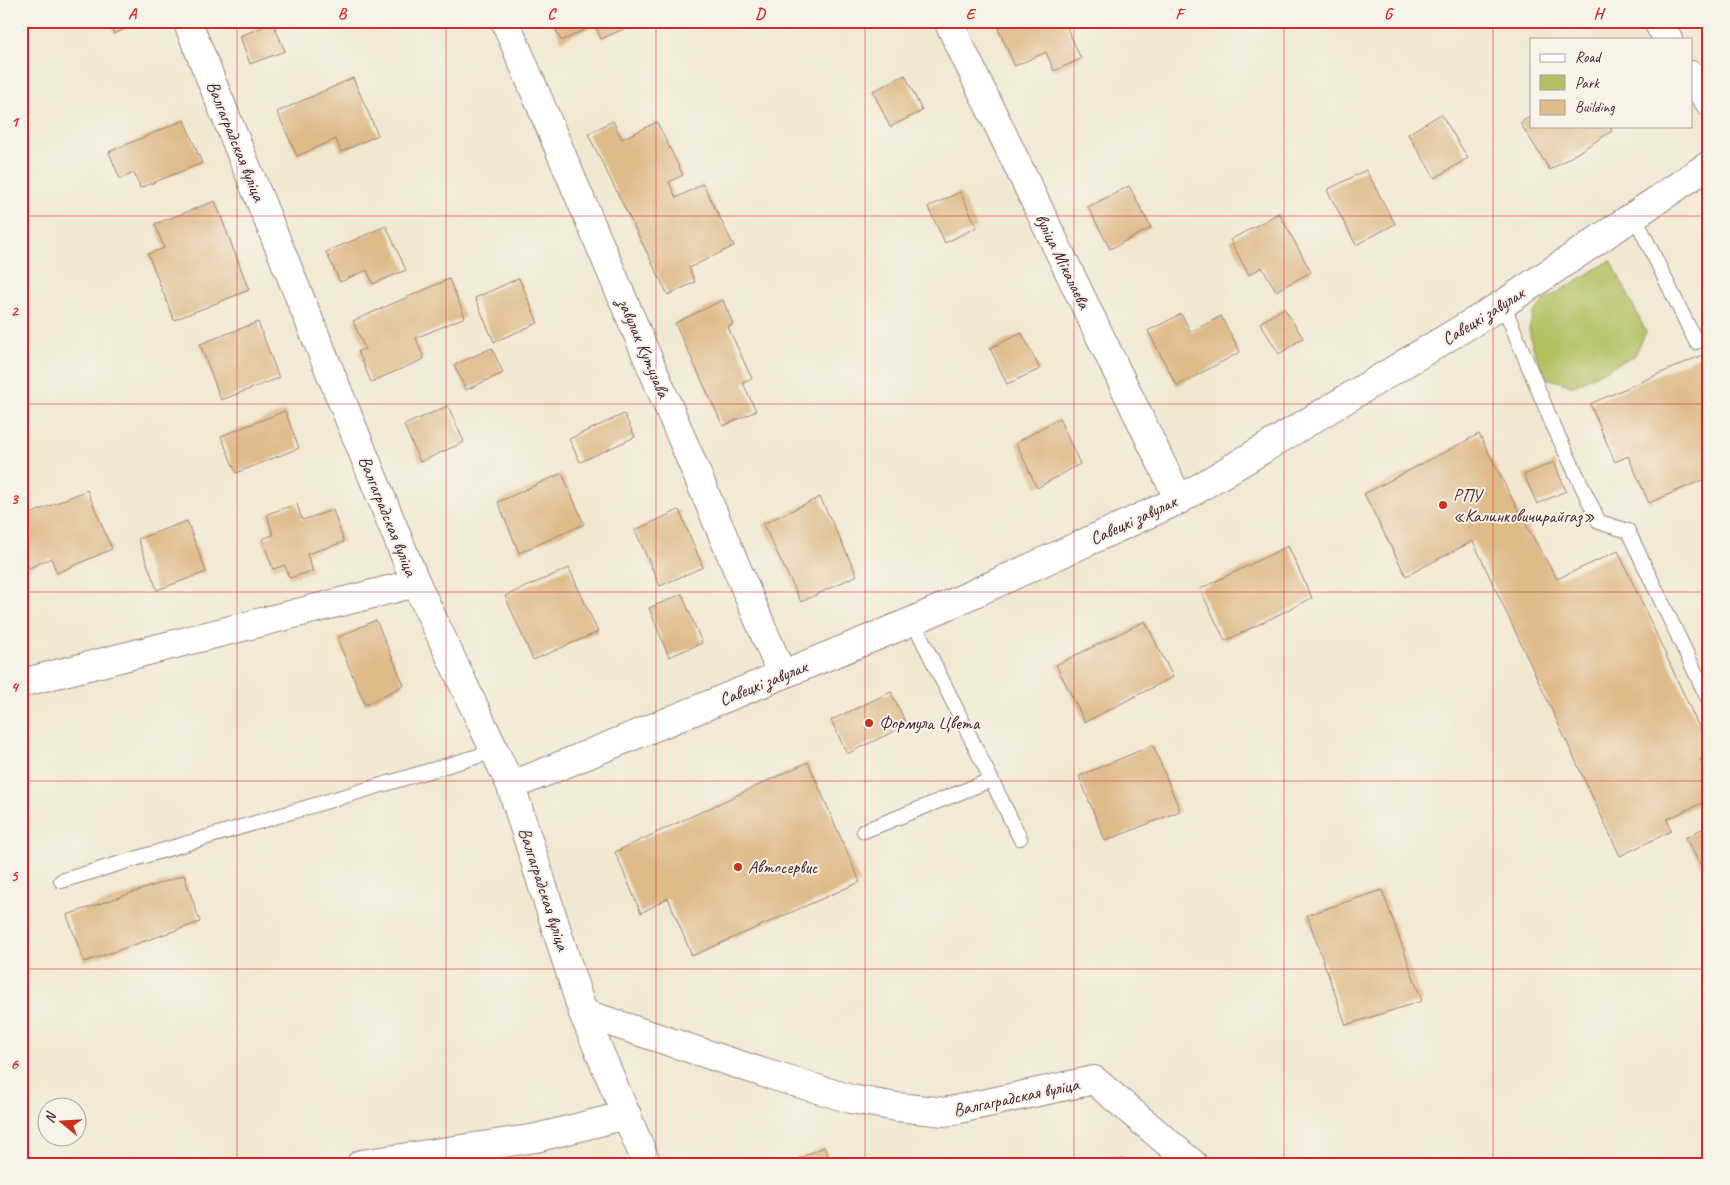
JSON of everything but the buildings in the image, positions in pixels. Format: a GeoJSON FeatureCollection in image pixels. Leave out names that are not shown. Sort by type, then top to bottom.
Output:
{"type":"FeatureCollection","features":[{"type":"Feature","properties":{"kind":"street","name":"Валгаградская вуліца"},"geometry":{"type":"LineString","coordinates":[[187,21],[416,583],[511,786],[584,1013],[647,1164]]}},
{"type":"Feature","properties":{"kind":"street","name":"завулак Кутузава"},"geometry":{"type":"LineString","coordinates":[[505,21],[782,675]]}},
{"type":"Feature","properties":{"kind":"street","name":"вуліца Мікалаева"},"geometry":{"type":"LineString","coordinates":[[948,21],[1179,500]]}},
{"type":"Feature","properties":{"kind":"street"},"geometry":{"type":"LineString","coordinates":[[1657,21],[1667,38]]}},
{"type":"Feature","properties":{"kind":"street"},"geometry":{"type":"LineString","coordinates":[[1692,76],[1709,102]]}},
{"type":"Feature","properties":{"kind":"street","name":"Савецкі завулак"},"geometry":{"type":"LineString","coordinates":[[511,786],[913,621],[1179,500],[1504,304],[1709,166]]}},
{"type":"Feature","properties":{"kind":"street"},"geometry":{"type":"LineString","coordinates":[[21,683],[416,583]]}},
{"type":"Feature","properties":{"kind":"street","name":"Валгаградская вуліца"},"geometry":{"type":"LineString","coordinates":[[584,1013],[764,1073],[852,1098],[897,1107],[945,1112],[1094,1080],[1192,1164]]}},
{"type":"Feature","properties":{"kind":"street"},"geometry":{"type":"LineString","coordinates":[[361,1164],[536,1138],[628,1115]]}},
{"type":"Feature","properties":{"kind":"lane"},"geometry":{"type":"LineString","coordinates":[[1634,215],[1696,342],[1709,335]]}},
{"type":"Feature","properties":{"kind":"lane"},"geometry":{"type":"LineString","coordinates":[[1504,304],[1552,423],[1599,522],[1628,530],[1709,701]]}},
{"type":"Feature","properties":{"kind":"lane"},"geometry":{"type":"LineString","coordinates":[[913,621],[1020,838]]}},
{"type":"Feature","properties":{"kind":"lane"},"geometry":{"type":"LineString","coordinates":[[61,881],[495,751]]}},
{"type":"Feature","properties":{"kind":"lane"},"geometry":{"type":"LineString","coordinates":[[864,831],[991,780]]}},
{"type":"Feature","properties":{"kind":"green space"},"geometry":{"type":"Polygon","coordinates":[[[1611,260],[1646,332],[1635,355],[1574,386],[1546,378],[1532,346],[1529,329],[1534,312],[1545,300],[1611,260]]]}},
{"type":"Feature","properties":{"kind":"place","name":"РПУ «Калинковичирайгаз»"},"geometry":{"type":"Point","coordinates":[1443,505]}},
{"type":"Feature","properties":{"kind":"place","name":"Формула Цвета"},"geometry":{"type":"Point","coordinates":[869,723]}},
{"type":"Feature","properties":{"kind":"place","name":"Автосервис"},"geometry":{"type":"Point","coordinates":[738,867]}}]}
